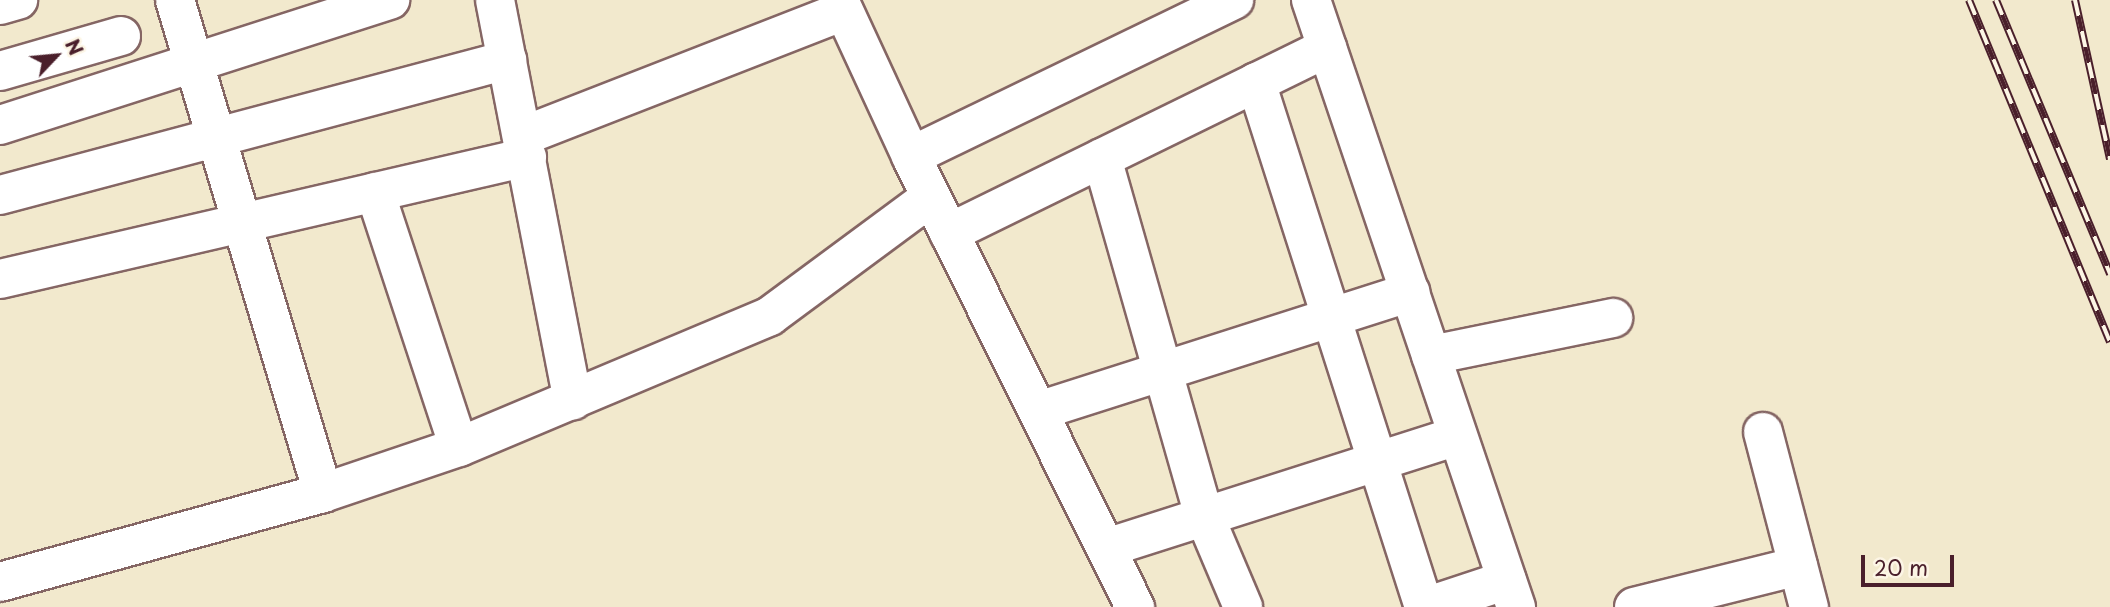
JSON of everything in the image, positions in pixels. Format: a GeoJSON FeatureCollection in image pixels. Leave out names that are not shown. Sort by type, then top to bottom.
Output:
{"type":"FeatureCollection","features":[{"type":"Feature","properties":{"kind":"street"},"geometry":{"type":"LineString","coordinates":[[0,5],[18,0]]}},
{"type":"Feature","properties":{"kind":"street"},"geometry":{"type":"LineString","coordinates":[[175,0],[323,493]]}},
{"type":"Feature","properties":{"kind":"street"},"geometry":{"type":"LineString","coordinates":[[0,125],[390,0]]}},
{"type":"Feature","properties":{"kind":"street"},"geometry":{"type":"LineString","coordinates":[[495,0],[573,400]]}},
{"type":"Feature","properties":{"kind":"street"},"geometry":{"type":"LineString","coordinates":[[911,156],[1234,0]]}},
{"type":"Feature","properties":{"kind":"street"},"geometry":{"type":"LineString","coordinates":[[1256,82],[1425,607],[1512,594],[1311,0]]}},
{"type":"Feature","properties":{"kind":"street"},"geometry":{"type":"LineString","coordinates":[[0,279],[376,192],[525,146],[841,6],[931,197],[1135,607]]}},
{"type":"Feature","properties":{"kind":"street"},"geometry":{"type":"LineString","coordinates":[[0,71],[121,36]]}},
{"type":"Feature","properties":{"kind":"street"},"geometry":{"type":"LineString","coordinates":[[949,233],[1327,48]]}},
{"type":"Feature","properties":{"kind":"street"},"geometry":{"type":"LineString","coordinates":[[0,195],[507,60]]}},
{"type":"Feature","properties":{"kind":"street"},"geometry":{"type":"LineString","coordinates":[[1102,158],[1204,515],[1243,607]]}},
{"type":"Feature","properties":{"kind":"street"},"geometry":{"type":"LineString","coordinates":[[376,192],[459,447]]}},
{"type":"Feature","properties":{"kind":"street"},"geometry":{"type":"LineString","coordinates":[[0,582],[323,493],[459,447],[573,400],[770,316],[931,197]]}},
{"type":"Feature","properties":{"kind":"street"},"geometry":{"type":"LineString","coordinates":[[1038,411],[1161,369],[1410,292]]}},
{"type":"Feature","properties":{"kind":"street"},"geometry":{"type":"LineString","coordinates":[[1431,355],[1613,318]]}},
{"type":"Feature","properties":{"kind":"street"},"geometry":{"type":"LineString","coordinates":[[1763,432],[1809,607]]}},
{"type":"Feature","properties":{"kind":"street"},"geometry":{"type":"LineString","coordinates":[[1106,548],[1458,436]]}},
{"type":"Feature","properties":{"kind":"street"},"geometry":{"type":"LineString","coordinates":[[1634,607],[1708,598],[1798,566]]}},
{"type":"Feature","properties":{"kind":"railway"},"geometry":{"type":"LineString","coordinates":[[1969,0],[2110,342]]}},
{"type":"Feature","properties":{"kind":"railway"},"geometry":{"type":"LineString","coordinates":[[1996,0],[2110,274]]}},
{"type":"Feature","properties":{"kind":"railway"},"geometry":{"type":"LineString","coordinates":[[2075,0],[2110,159]]}}]}
